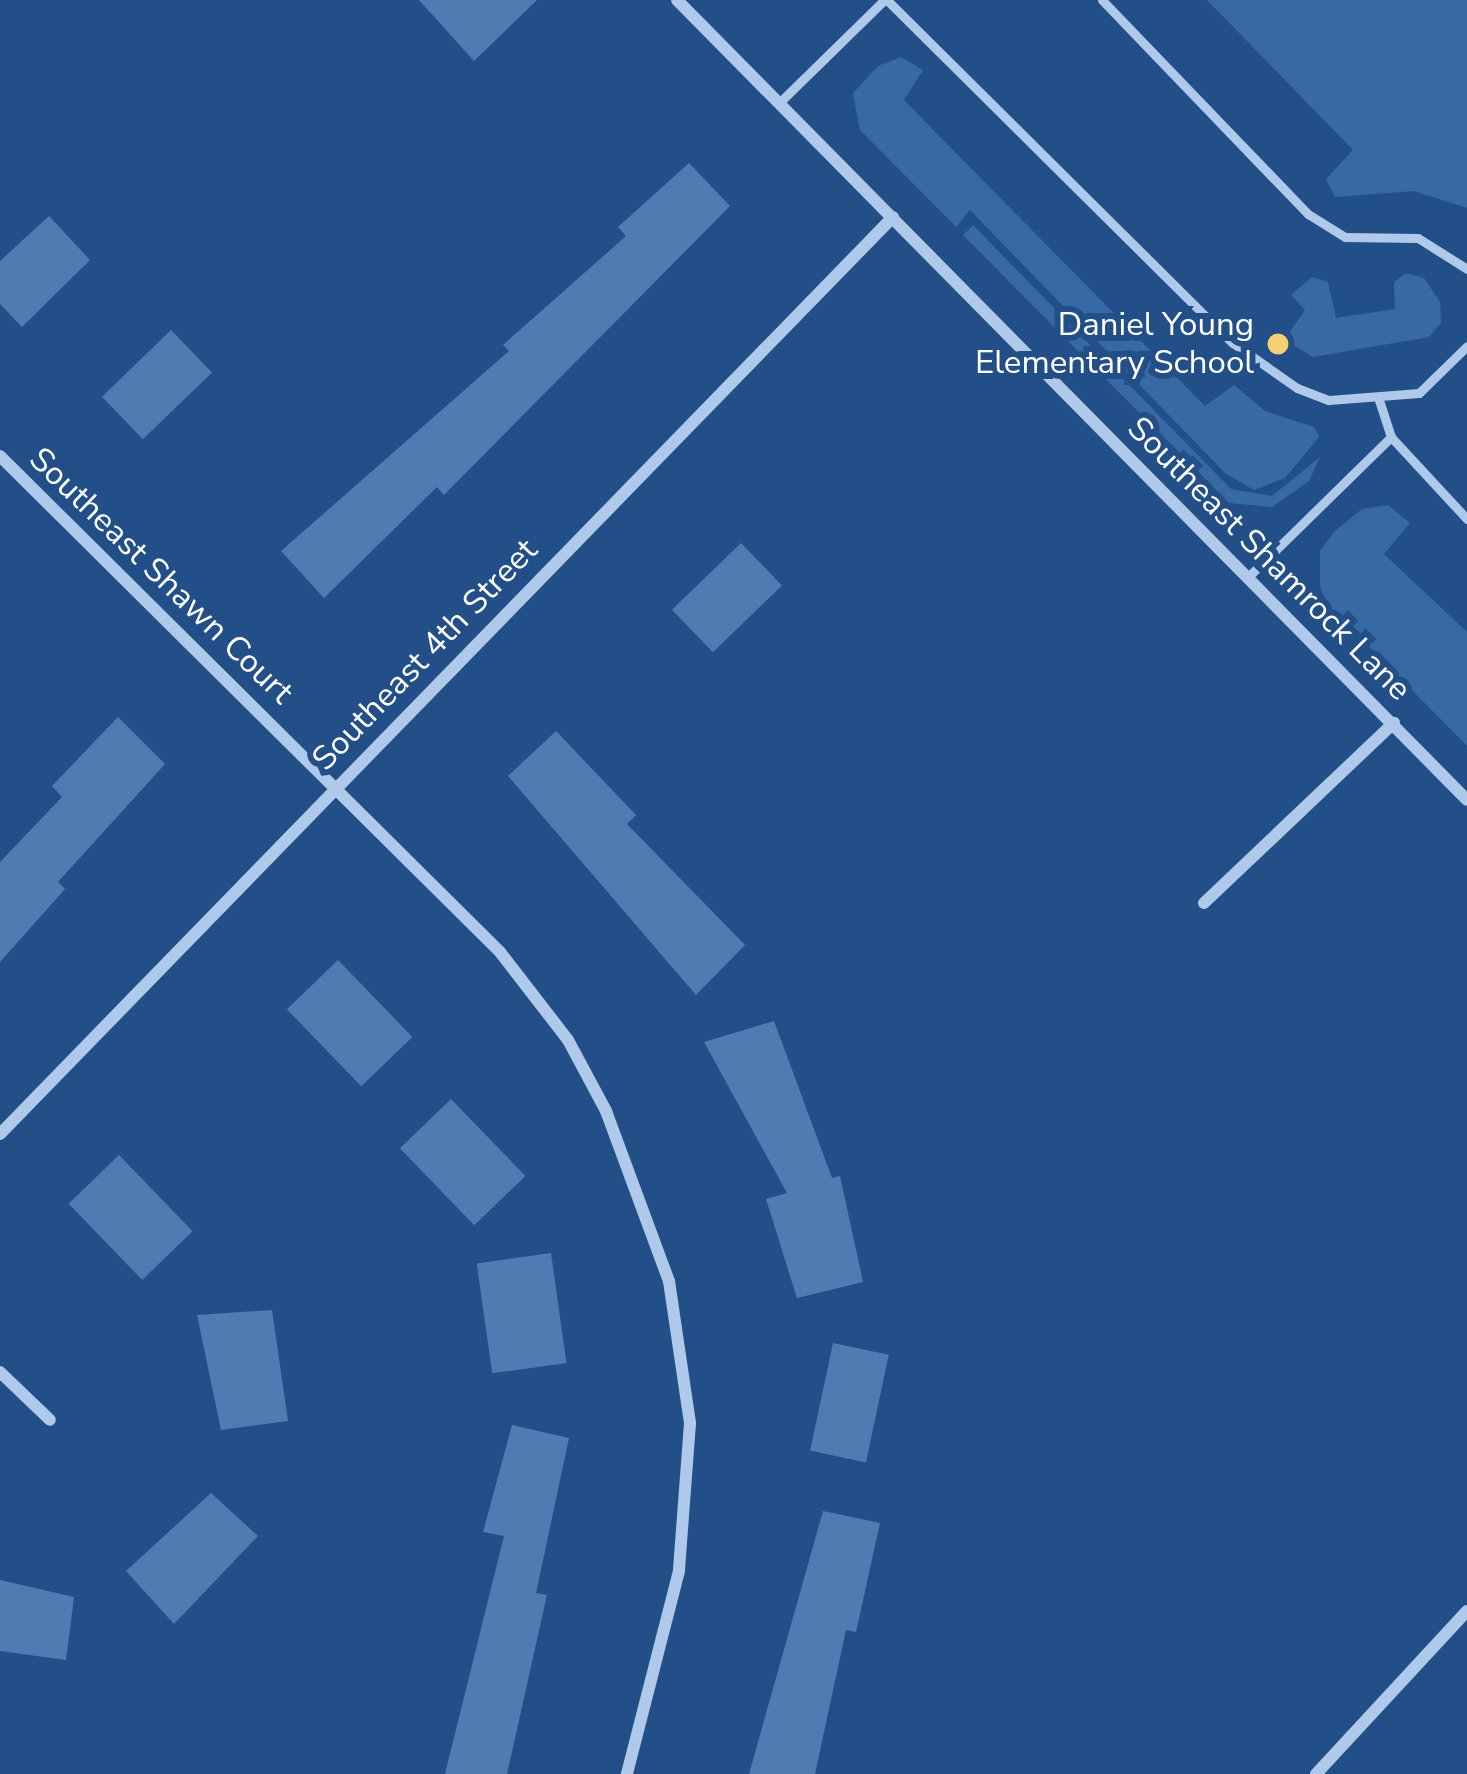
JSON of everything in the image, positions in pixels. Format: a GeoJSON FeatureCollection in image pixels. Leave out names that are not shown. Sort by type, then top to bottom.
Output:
{"type":"FeatureCollection","features":[{"type":"Feature","properties":{"kind":"street","name":"Southeast Shamrock Lane"},"geometry":{"type":"LineString","coordinates":[[677,0],[1467,800]]}},
{"type":"Feature","properties":{"kind":"street","name":"Southeast 4th Street"},"geometry":{"type":"LineString","coordinates":[[0,1135],[335,785],[893,217]]}},
{"type":"Feature","properties":{"kind":"street","name":"Southeast Shawn Court"},"geometry":{"type":"LineString","coordinates":[[0,456],[500,952],[568,1040],[629,1163],[669,1281],[690,1423],[679,1571],[627,1774]]}},
{"type":"Feature","properties":{"kind":"street"},"geometry":{"type":"LineString","coordinates":[[1204,903],[1394,723]]}},
{"type":"Feature","properties":{"kind":"street"},"geometry":{"type":"LineString","coordinates":[[0,1372],[50,1420]]}},
{"type":"Feature","properties":{"kind":"street"},"geometry":{"type":"LineString","coordinates":[[1316,1774],[1467,1611]]}},
{"type":"Feature","properties":{"kind":"lane"},"geometry":{"type":"LineString","coordinates":[[781,101],[886,0],[1233,344],[1298,388],[1329,400],[1379,400],[1419,393],[1467,346]]}},
{"type":"Feature","properties":{"kind":"lane"},"geometry":{"type":"LineString","coordinates":[[1102,0],[1308,214],[1345,237],[1418,238],[1467,269]]}},
{"type":"Feature","properties":{"kind":"lane"},"geometry":{"type":"LineString","coordinates":[[1379,400],[1391,437],[1467,518]]}},
{"type":"Feature","properties":{"kind":"lane"},"geometry":{"type":"LineString","coordinates":[[1249,576],[1391,437]]}},
{"type":"Feature","properties":{"kind":"shaded area"},"geometry":{"type":"Polygon","coordinates":[[[1207,0],[1467,0],[1467,208],[1414,191],[1335,197],[1326,179],[1353,150],[1207,0]]]}},
{"type":"Feature","properties":{"kind":"shaded area"},"geometry":{"type":"Polygon","coordinates":[[[901,57],[923,70],[904,100],[1205,406],[1234,385],[1265,411],[1314,427],[1319,437],[1285,478],[1254,490],[1226,474],[970,210],[956,227],[860,130],[853,93],[878,66],[901,57]]]}},
{"type":"Feature","properties":{"kind":"shaded area"},"geometry":{"type":"Polygon","coordinates":[[[973,225],[1231,489],[1272,496],[1320,457],[1309,481],[1272,507],[1229,503],[963,235],[973,225]]]}},
{"type":"Feature","properties":{"kind":"shaded area"},"geometry":{"type":"Polygon","coordinates":[[[1406,273],[1424,278],[1440,302],[1441,323],[1429,337],[1313,357],[1284,340],[1305,310],[1291,295],[1312,277],[1328,282],[1336,318],[1395,309],[1394,282],[1406,273]]]}},
{"type":"Feature","properties":{"kind":"shaded area"},"geometry":{"type":"Polygon","coordinates":[[[1388,505],[1410,523],[1384,554],[1467,632],[1467,746],[1325,602],[1320,551],[1362,509],[1388,505]]]}},
{"type":"Feature","properties":{"kind":"building"},"geometry":{"type":"Polygon","coordinates":[[[419,0],[537,0],[474,61],[419,0]]]}},
{"type":"Feature","properties":{"kind":"building"},"geometry":{"type":"Polygon","coordinates":[[[689,163],[730,206],[444,495],[437,487],[324,598],[281,551],[509,351],[503,345],[626,236],[618,227],[689,163]]]}},
{"type":"Feature","properties":{"kind":"building"},"geometry":{"type":"Polygon","coordinates":[[[49,216],[90,260],[22,327],[0,304],[0,261],[49,216]]]}},
{"type":"Feature","properties":{"kind":"building"},"geometry":{"type":"Polygon","coordinates":[[[171,330],[212,372],[143,439],[102,397],[171,330]]]}},
{"type":"Feature","properties":{"kind":"building"},"geometry":{"type":"Polygon","coordinates":[[[741,543],[782,585],[713,652],[672,610],[741,543]]]}},
{"type":"Feature","properties":{"kind":"building"},"geometry":{"type":"Polygon","coordinates":[[[118,717],[165,764],[58,882],[65,889],[0,962],[0,862],[62,797],[52,786],[118,717]]]}},
{"type":"Feature","properties":{"kind":"building"},"geometry":{"type":"Polygon","coordinates":[[[556,731],[636,815],[627,824],[745,945],[696,995],[508,776],[556,731]]]}},
{"type":"Feature","properties":{"kind":"building"},"geometry":{"type":"Polygon","coordinates":[[[338,960],[412,1037],[361,1086],[287,1009],[338,960]]]}},
{"type":"Feature","properties":{"kind":"building"},"geometry":{"type":"Polygon","coordinates":[[[774,1021],[832,1178],[840,1176],[863,1282],[797,1298],[766,1199],[787,1193],[704,1042],[774,1021]]]}},
{"type":"Feature","properties":{"kind":"building"},"geometry":{"type":"Polygon","coordinates":[[[451,1099],[525,1176],[474,1225],[400,1148],[451,1099]]]}},
{"type":"Feature","properties":{"kind":"building"},"geometry":{"type":"Polygon","coordinates":[[[119,1155],[193,1231],[142,1280],[69,1204],[119,1155]]]}},
{"type":"Feature","properties":{"kind":"building"},"geometry":{"type":"Polygon","coordinates":[[[551,1253],[566,1363],[492,1373],[477,1263],[551,1253]]]}},
{"type":"Feature","properties":{"kind":"building"},"geometry":{"type":"Polygon","coordinates":[[[272,1310],[288,1421],[221,1430],[197,1315],[272,1310]]]}},
{"type":"Feature","properties":{"kind":"building"},"geometry":{"type":"Polygon","coordinates":[[[833,1343],[889,1355],[866,1462],[810,1451],[833,1343]]]}},
{"type":"Feature","properties":{"kind":"building"},"geometry":{"type":"Polygon","coordinates":[[[512,1425],[569,1438],[536,1593],[547,1595],[507,1774],[445,1774],[504,1536],[483,1532],[512,1425]]]}},
{"type":"Feature","properties":{"kind":"building"},"geometry":{"type":"Polygon","coordinates":[[[211,1493],[258,1536],[174,1624],[126,1571],[211,1493]]]}},
{"type":"Feature","properties":{"kind":"building"},"geometry":{"type":"Polygon","coordinates":[[[823,1511],[880,1523],[856,1632],[846,1630],[815,1774],[749,1774],[823,1511]]]}},
{"type":"Feature","properties":{"kind":"building"},"geometry":{"type":"Polygon","coordinates":[[[0,1580],[74,1597],[66,1660],[0,1651],[0,1580]]]}},
{"type":"Feature","properties":{"kind":"place","name":"Daniel Young Elementary School"},"geometry":{"type":"Point","coordinates":[1278,344]}}]}
